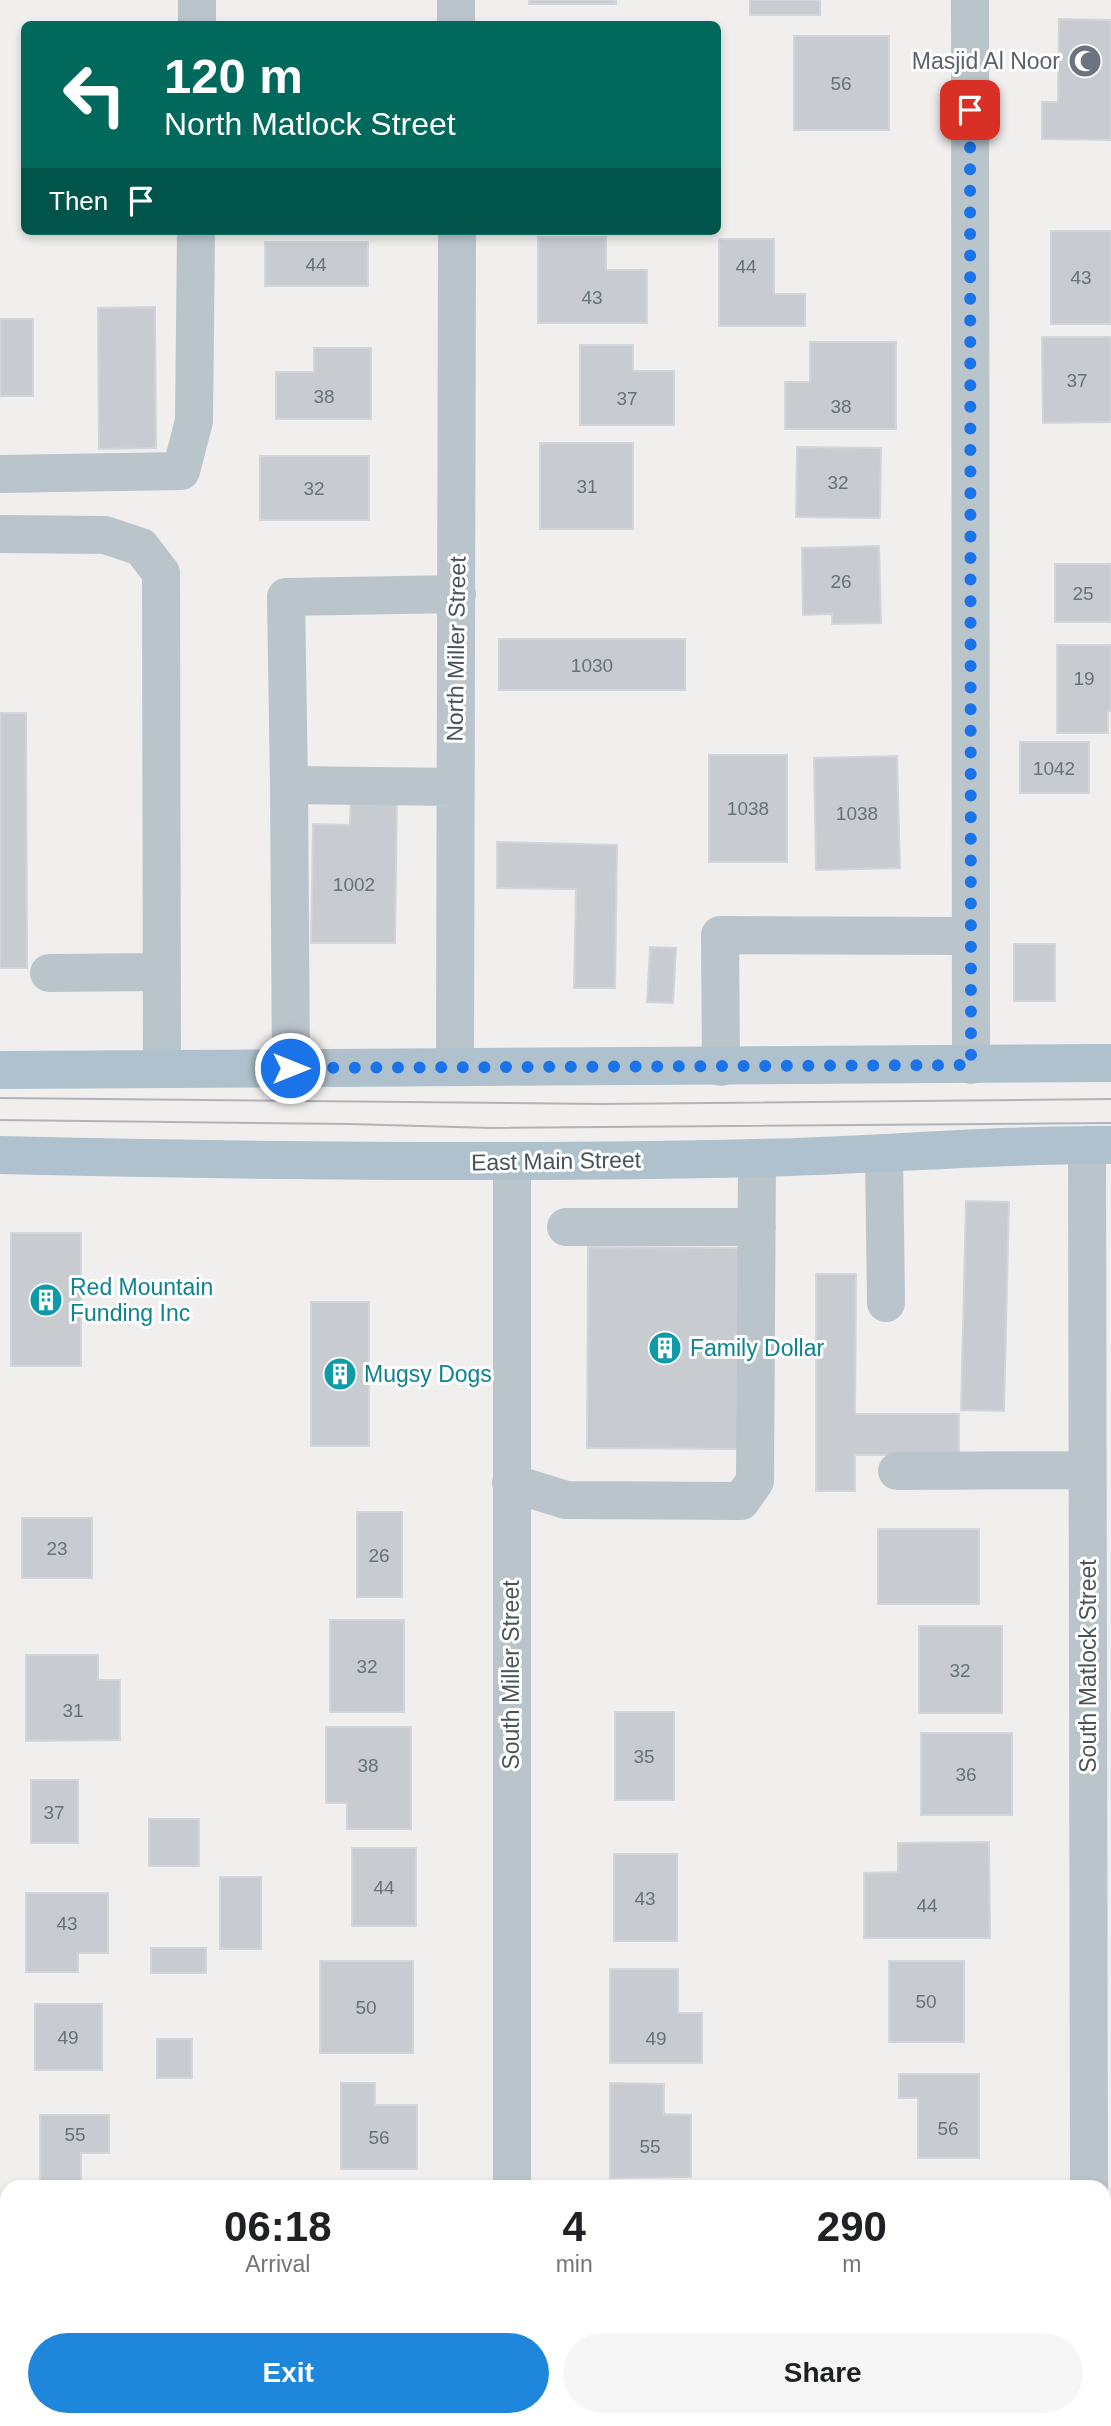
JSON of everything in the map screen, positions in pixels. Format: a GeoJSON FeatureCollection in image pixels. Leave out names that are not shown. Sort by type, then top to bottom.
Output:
{"type":"FeatureCollection","features":[{"type":"Feature","properties":{"kind":"main road"},"geometry":{"type":"LineString","coordinates":[[0,1070],[1111,1063]]}},
{"type":"Feature","properties":{"kind":"main road","name":"East Main Street"},"geometry":{"type":"LineString","coordinates":[[0,1155],[250,1161],[512,1162],[757,1158],[1099,1145]]}},
{"type":"Feature","properties":{"kind":"street"},"geometry":{"type":"LineString","coordinates":[[197,0],[197,21]]}},
{"type":"Feature","properties":{"kind":"street"},"geometry":{"type":"LineString","coordinates":[[456,0],[456,21]]}},
{"type":"Feature","properties":{"kind":"street"},"geometry":{"type":"LineString","coordinates":[[970,0],[971,1065]]}},
{"type":"Feature","properties":{"kind":"street"},"geometry":{"type":"LineString","coordinates":[[0,474],[181,471],[194,421],[196,235]]}},
{"type":"Feature","properties":{"kind":"street","name":"North Miller Street"},"geometry":{"type":"LineString","coordinates":[[454,1067],[457,235]]}},
{"type":"Feature","properties":{"kind":"street"},"geometry":{"type":"LineString","coordinates":[[0,534],[104,535],[141,547],[161,573],[162,1069]]}},
{"type":"Feature","properties":{"kind":"street"},"geometry":{"type":"LineString","coordinates":[[290,1068],[286,597],[457,594]]}},
{"type":"Feature","properties":{"kind":"street"},"geometry":{"type":"LineString","coordinates":[[289,785],[454,787]]}},
{"type":"Feature","properties":{"kind":"street"},"geometry":{"type":"LineString","coordinates":[[721,1067],[720,935],[970,936]]}},
{"type":"Feature","properties":{"kind":"street"},"geometry":{"type":"LineString","coordinates":[[49,973],[162,972]]}},
{"type":"Feature","properties":{"kind":"street","name":"South Matlock Street"},"geometry":{"type":"LineString","coordinates":[[1089,2180],[1087,1470],[1099,1145]]}},
{"type":"Feature","properties":{"kind":"street"},"geometry":{"type":"LineString","coordinates":[[884,1153],[886,1303]]}},
{"type":"Feature","properties":{"kind":"street"},"geometry":{"type":"LineString","coordinates":[[511,1483],[566,1500],[741,1501],[755,1481],[757,1158]]}},
{"type":"Feature","properties":{"kind":"street","name":"South Miller Street"},"geometry":{"type":"LineString","coordinates":[[512,1162],[512,2180]]}},
{"type":"Feature","properties":{"kind":"street"},"geometry":{"type":"LineString","coordinates":[[566,1227],[757,1227]]}},
{"type":"Feature","properties":{"kind":"street"},"geometry":{"type":"LineString","coordinates":[[897,1471],[1087,1470]]}},
{"type":"Feature","properties":{"kind":"building"},"geometry":{"type":"Polygon","coordinates":[[[529,0],[616,0],[616,4],[529,4],[529,0]]]}},
{"type":"Feature","properties":{"kind":"building"},"geometry":{"type":"Polygon","coordinates":[[[750,0],[820,0],[820,15],[750,15],[750,0]]]}},
{"type":"Feature","properties":{"kind":"building","name":"Masjid Al Noor"},"geometry":{"type":"Polygon","coordinates":[[[1059,19],[1111,20],[1111,140],[1042,139],[1042,102],[1058,102],[1059,19]]]}},
{"type":"Feature","properties":{"kind":"building"},"geometry":{"type":"Polygon","coordinates":[[[794,36],[889,36],[889,130],[794,130],[794,36]]]}},
{"type":"Feature","properties":{"kind":"building"},"geometry":{"type":"Polygon","coordinates":[[[1051,231],[1111,231],[1111,324],[1051,324],[1051,231]]]}},
{"type":"Feature","properties":{"kind":"building"},"geometry":{"type":"Polygon","coordinates":[[[538,237],[606,237],[606,270],[647,270],[647,323],[538,323],[538,237]]]}},
{"type":"Feature","properties":{"kind":"building"},"geometry":{"type":"Polygon","coordinates":[[[719,239],[774,239],[774,294],[805,294],[805,326],[719,326],[719,239]]]}},
{"type":"Feature","properties":{"kind":"building"},"geometry":{"type":"Polygon","coordinates":[[[265,242],[368,242],[368,286],[265,286],[265,242]]]}},
{"type":"Feature","properties":{"kind":"building"},"geometry":{"type":"Polygon","coordinates":[[[155,307],[156,448],[99,449],[98,308],[155,307]]]}},
{"type":"Feature","properties":{"kind":"building"},"geometry":{"type":"Polygon","coordinates":[[[0,319],[33,319],[33,396],[0,396],[0,319]]]}},
{"type":"Feature","properties":{"kind":"building"},"geometry":{"type":"Polygon","coordinates":[[[1042,337],[1111,337],[1111,422],[1043,423],[1042,337]]]}},
{"type":"Feature","properties":{"kind":"building"},"geometry":{"type":"Polygon","coordinates":[[[810,342],[896,342],[896,429],[785,429],[785,382],[810,382],[810,342]]]}},
{"type":"Feature","properties":{"kind":"building"},"geometry":{"type":"Polygon","coordinates":[[[580,345],[633,345],[633,371],[674,371],[674,425],[580,425],[580,345]]]}},
{"type":"Feature","properties":{"kind":"building"},"geometry":{"type":"Polygon","coordinates":[[[314,348],[371,348],[371,419],[276,419],[276,372],[314,372],[314,348]]]}},
{"type":"Feature","properties":{"kind":"building"},"geometry":{"type":"Polygon","coordinates":[[[540,443],[633,443],[633,529],[540,529],[540,443]]]}},
{"type":"Feature","properties":{"kind":"building"},"geometry":{"type":"Polygon","coordinates":[[[797,447],[881,448],[880,518],[796,517],[797,447]]]}},
{"type":"Feature","properties":{"kind":"building"},"geometry":{"type":"Polygon","coordinates":[[[260,456],[369,456],[369,520],[260,520],[260,456]]]}},
{"type":"Feature","properties":{"kind":"building"},"geometry":{"type":"Polygon","coordinates":[[[879,546],[881,623],[832,624],[832,614],[803,615],[802,548],[879,546]]]}},
{"type":"Feature","properties":{"kind":"building"},"geometry":{"type":"Polygon","coordinates":[[[1055,564],[1111,564],[1111,622],[1055,622],[1055,564]]]}},
{"type":"Feature","properties":{"kind":"building"},"geometry":{"type":"Polygon","coordinates":[[[499,639],[685,639],[685,690],[499,690],[499,639]]]}},
{"type":"Feature","properties":{"kind":"building"},"geometry":{"type":"Polygon","coordinates":[[[1057,645],[1111,645],[1111,711],[1108,711],[1108,733],[1057,733],[1057,645]]]}},
{"type":"Feature","properties":{"kind":"building"},"geometry":{"type":"Polygon","coordinates":[[[0,713],[26,713],[27,968],[0,968],[0,713]]]}},
{"type":"Feature","properties":{"kind":"building"},"geometry":{"type":"Polygon","coordinates":[[[1020,742],[1089,742],[1089,793],[1020,793],[1020,742]]]}},
{"type":"Feature","properties":{"kind":"building"},"geometry":{"type":"Polygon","coordinates":[[[709,755],[787,755],[787,862],[709,862],[709,755]]]}},
{"type":"Feature","properties":{"kind":"building"},"geometry":{"type":"Polygon","coordinates":[[[897,756],[900,868],[816,870],[814,758],[897,756]]]}},
{"type":"Feature","properties":{"kind":"building"},"geometry":{"type":"Polygon","coordinates":[[[351,793],[397,794],[395,943],[311,943],[313,824],[350,825],[351,793]]]}},
{"type":"Feature","properties":{"kind":"building"},"geometry":{"type":"Polygon","coordinates":[[[497,842],[617,845],[615,988],[574,988],[576,889],[497,888],[497,842]]]}},
{"type":"Feature","properties":{"kind":"building"},"geometry":{"type":"Polygon","coordinates":[[[1014,944],[1055,944],[1055,1001],[1014,1001],[1014,944]]]}},
{"type":"Feature","properties":{"kind":"building"},"geometry":{"type":"Polygon","coordinates":[[[650,947],[676,948],[673,1003],[647,1002],[650,947]]]}},
{"type":"Feature","properties":{"kind":"building"},"geometry":{"type":"Polygon","coordinates":[[[966,1201],[1009,1202],[1004,1411],[961,1410],[966,1201]]]}},
{"type":"Feature","properties":{"kind":"building","name":"Red Mountain Funding Inc"},"geometry":{"type":"Polygon","coordinates":[[[11,1233],[81,1233],[81,1366],[11,1366],[11,1233]]]}},
{"type":"Feature","properties":{"kind":"building","name":"Family Dollar"},"geometry":{"type":"Polygon","coordinates":[[[588,1247],[742,1248],[742,1449],[587,1448],[588,1247]]]}},
{"type":"Feature","properties":{"kind":"building"},"geometry":{"type":"Polygon","coordinates":[[[816,1274],[856,1274],[855,1414],[959,1414],[959,1455],[855,1455],[855,1491],[816,1491],[816,1274]]]}},
{"type":"Feature","properties":{"kind":"building","name":"Mugsy Dogs"},"geometry":{"type":"Polygon","coordinates":[[[311,1302],[369,1302],[369,1446],[311,1446],[311,1302]]]}},
{"type":"Feature","properties":{"kind":"building"},"geometry":{"type":"Polygon","coordinates":[[[357,1512],[402,1512],[402,1597],[357,1597],[357,1512]]]}},
{"type":"Feature","properties":{"kind":"building"},"geometry":{"type":"Polygon","coordinates":[[[22,1518],[92,1518],[92,1578],[22,1578],[22,1518]]]}},
{"type":"Feature","properties":{"kind":"building"},"geometry":{"type":"Polygon","coordinates":[[[878,1529],[979,1529],[979,1604],[878,1604],[878,1529]]]}},
{"type":"Feature","properties":{"kind":"building"},"geometry":{"type":"Polygon","coordinates":[[[330,1620],[404,1620],[404,1712],[330,1712],[330,1620]]]}},
{"type":"Feature","properties":{"kind":"building"},"geometry":{"type":"Polygon","coordinates":[[[919,1626],[1002,1626],[1002,1713],[919,1713],[919,1626]]]}},
{"type":"Feature","properties":{"kind":"building"},"geometry":{"type":"Polygon","coordinates":[[[26,1655],[98,1655],[98,1680],[120,1680],[120,1740],[26,1741],[26,1655]]]}},
{"type":"Feature","properties":{"kind":"building"},"geometry":{"type":"Polygon","coordinates":[[[615,1712],[674,1712],[674,1800],[615,1800],[615,1712]]]}},
{"type":"Feature","properties":{"kind":"building"},"geometry":{"type":"Polygon","coordinates":[[[326,1727],[411,1727],[411,1829],[347,1829],[347,1803],[326,1803],[326,1727]]]}},
{"type":"Feature","properties":{"kind":"building"},"geometry":{"type":"Polygon","coordinates":[[[921,1733],[1012,1733],[1012,1815],[921,1815],[921,1733]]]}},
{"type":"Feature","properties":{"kind":"building"},"geometry":{"type":"Polygon","coordinates":[[[31,1780],[78,1780],[78,1843],[31,1843],[31,1780]]]}},
{"type":"Feature","properties":{"kind":"building"},"geometry":{"type":"Polygon","coordinates":[[[149,1819],[199,1819],[199,1866],[149,1866],[149,1819]]]}},
{"type":"Feature","properties":{"kind":"building"},"geometry":{"type":"Polygon","coordinates":[[[989,1842],[990,1938],[864,1938],[864,1873],[898,1872],[898,1843],[989,1842]]]}},
{"type":"Feature","properties":{"kind":"building"},"geometry":{"type":"Polygon","coordinates":[[[352,1848],[416,1848],[416,1926],[352,1926],[352,1848]]]}},
{"type":"Feature","properties":{"kind":"building"},"geometry":{"type":"Polygon","coordinates":[[[614,1854],[677,1854],[677,1941],[614,1941],[614,1854]]]}},
{"type":"Feature","properties":{"kind":"building"},"geometry":{"type":"Polygon","coordinates":[[[220,1877],[261,1877],[261,1949],[220,1949],[220,1877]]]}},
{"type":"Feature","properties":{"kind":"building"},"geometry":{"type":"Polygon","coordinates":[[[26,1893],[108,1893],[108,1953],[78,1953],[78,1972],[26,1972],[26,1893]]]}},
{"type":"Feature","properties":{"kind":"building"},"geometry":{"type":"Polygon","coordinates":[[[151,1948],[206,1948],[206,1973],[151,1973],[151,1948]]]}},
{"type":"Feature","properties":{"kind":"building"},"geometry":{"type":"Polygon","coordinates":[[[320,1961],[413,1961],[413,2053],[320,2053],[320,1961]]]}},
{"type":"Feature","properties":{"kind":"building"},"geometry":{"type":"Polygon","coordinates":[[[889,1961],[964,1961],[964,2042],[889,2042],[889,1961]]]}},
{"type":"Feature","properties":{"kind":"building"},"geometry":{"type":"Polygon","coordinates":[[[610,1969],[678,1969],[678,2013],[702,2013],[702,2063],[610,2063],[610,1969]]]}},
{"type":"Feature","properties":{"kind":"building"},"geometry":{"type":"Polygon","coordinates":[[[35,2004],[102,2004],[102,2070],[35,2070],[35,2004]]]}},
{"type":"Feature","properties":{"kind":"building"},"geometry":{"type":"Polygon","coordinates":[[[157,2039],[192,2039],[192,2078],[157,2078],[157,2039]]]}},
{"type":"Feature","properties":{"kind":"building"},"geometry":{"type":"Polygon","coordinates":[[[899,2074],[979,2074],[979,2158],[918,2158],[918,2098],[899,2098],[899,2074]]]}},
{"type":"Feature","properties":{"kind":"building"},"geometry":{"type":"Polygon","coordinates":[[[341,2083],[375,2083],[375,2105],[417,2105],[417,2169],[341,2169],[341,2083]]]}},
{"type":"Feature","properties":{"kind":"building"},"geometry":{"type":"Polygon","coordinates":[[[610,2083],[664,2084],[664,2114],[691,2115],[691,2177],[610,2178],[610,2083]]]}},
{"type":"Feature","properties":{"kind":"building"},"geometry":{"type":"Polygon","coordinates":[[[40,2115],[109,2115],[109,2153],[81,2153],[81,2180],[40,2180],[40,2115]]]}},
{"type":"Feature","properties":{"kind":"tram line"},"geometry":{"type":"LineString","coordinates":[[0,1098],[601,1104],[1111,1099]]}},
{"type":"Feature","properties":{"kind":"tram line"},"geometry":{"type":"LineString","coordinates":[[0,1120],[492,1128],[1111,1123]]}},
{"type":"Feature","properties":{"kind":"place","name":"Masjid Al Noor"},"geometry":{"type":"Point","coordinates":[1085,61]}},
{"type":"Feature","properties":{"kind":"place","name":"Red Mountain Funding Inc"},"geometry":{"type":"Point","coordinates":[46,1300]}},
{"type":"Feature","properties":{"kind":"place","name":"Family Dollar"},"geometry":{"type":"Point","coordinates":[665,1348]}},
{"type":"Feature","properties":{"kind":"place","name":"Mugsy Dogs"},"geometry":{"type":"Point","coordinates":[340,1374]}},
{"type":"Feature","properties":{"kind":"route"},"geometry":{"type":"LineString","coordinates":[[290,1068],[971,1065],[970,110]]}}]}
